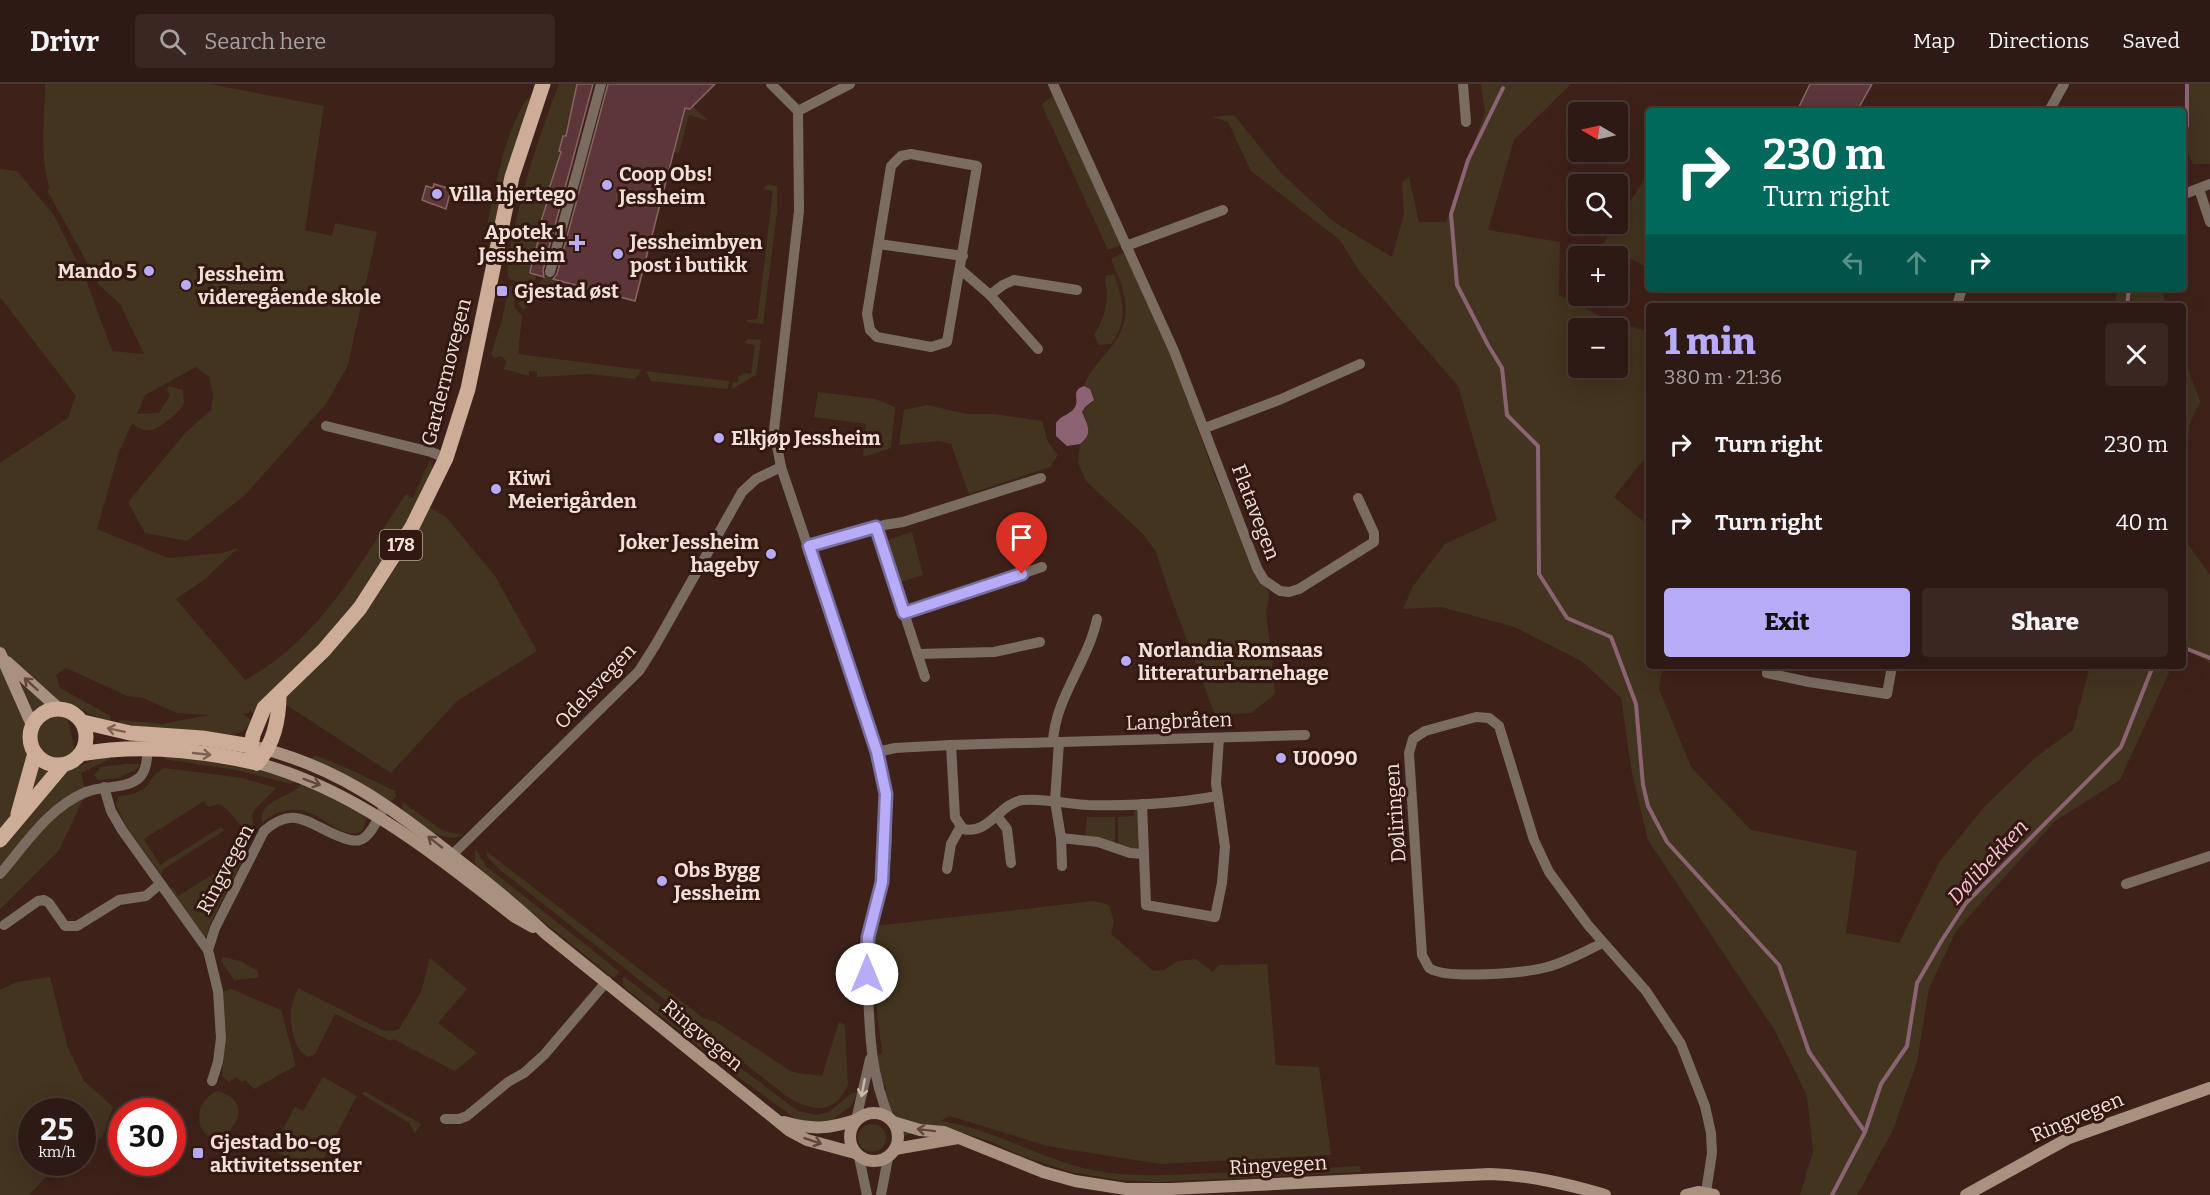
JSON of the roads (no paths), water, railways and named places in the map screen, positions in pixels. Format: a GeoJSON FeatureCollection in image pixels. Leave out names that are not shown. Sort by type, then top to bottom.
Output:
{"type":"FeatureCollection","features":[{"type":"Feature","properties":{"kind":"main road","name":"Gardermovegen"},"geometry":{"type":"LineString","coordinates":[[251,746],[264,708],[324,650],[360,608],[412,527],[446,458],[468,389],[512,177],[543,84]]}},
{"type":"Feature","properties":{"kind":"main road"},"geometry":{"type":"LineString","coordinates":[[2,656],[58,708],[72,712],[83,722],[130,733],[148,742],[256,764]]}},
{"type":"Feature","properties":{"kind":"main road"},"geometry":{"type":"LineString","coordinates":[[2,656],[32,724],[31,744],[35,753],[47,763],[63,765],[70,763],[81,754],[148,742],[202,738],[251,746],[256,764]]}},
{"type":"Feature","properties":{"kind":"main road"},"geometry":{"type":"LineString","coordinates":[[256,764],[268,750],[279,708],[279,695]]}},
{"type":"Feature","properties":{"kind":"main road"},"geometry":{"type":"LineString","coordinates":[[32,724],[43,712],[58,708]]}},
{"type":"Feature","properties":{"kind":"main road"},"geometry":{"type":"LineString","coordinates":[[81,754],[87,738],[83,722]]}},
{"type":"Feature","properties":{"kind":"main road","name":"Ringvegen"},"geometry":{"type":"LineString","coordinates":[[251,746],[268,750],[345,779],[402,830],[515,918],[545,933]]}},
{"type":"Feature","properties":{"kind":"main road"},"geometry":{"type":"LineString","coordinates":[[15,822],[35,753]]}},
{"type":"Feature","properties":{"kind":"main road","name":"Ringvegen"},"geometry":{"type":"LineString","coordinates":[[256,764],[321,785],[382,811],[452,855],[775,1120],[807,1140],[857,1155]]}},
{"type":"Feature","properties":{"kind":"main road"},"geometry":{"type":"LineString","coordinates":[[0,840],[63,765]]}},
{"type":"Feature","properties":{"kind":"main road","name":"Ringvegen"},"geometry":{"type":"LineString","coordinates":[[1966,1195],[2069,1138],[2210,1088]]}},
{"type":"Feature","properties":{"kind":"main road"},"geometry":{"type":"LineString","coordinates":[[892,1153],[898,1138],[891,1120],[873,1113],[856,1120],[850,1136],[857,1155],[873,1162],[892,1153],[958,1138]]}},
{"type":"Feature","properties":{"kind":"main road","name":"Ringvegen"},"geometry":{"type":"LineString","coordinates":[[775,1120],[813,1129],[832,1128],[856,1120]]}},
{"type":"Feature","properties":{"kind":"main road","name":"Ringvegen"},"geometry":{"type":"LineString","coordinates":[[891,1120],[920,1130],[944,1132],[1043,1172],[1075,1181],[1126,1189],[1183,1189],[1490,1174],[1519,1175],[1550,1180],[1605,1195]]}},
{"type":"Feature","properties":{"kind":"main road"},"geometry":{"type":"LineString","coordinates":[[1686,1195],[1710,1194]]}},
{"type":"Feature","properties":{"kind":"street"},"geometry":{"type":"LineString","coordinates":[[550,272],[601,84]]}},
{"type":"Feature","properties":{"kind":"street"},"geometry":{"type":"LineString","coordinates":[[771,84],[798,111],[799,211],[775,417],[775,437],[781,468],[809,546],[884,778],[886,811],[882,882],[870,928],[867,950],[870,1056],[878,1088],[891,1120]]}},
{"type":"Feature","properties":{"kind":"street"},"geometry":{"type":"LineString","coordinates":[[798,111],[850,84]]}},
{"type":"Feature","properties":{"kind":"street","name":"Flatavegen"},"geometry":{"type":"LineString","coordinates":[[1053,84],[1174,351],[1257,568],[1264,580],[1280,591],[1289,592],[1299,589],[1374,542],[1374,533],[1358,498]]}},
{"type":"Feature","properties":{"kind":"street"},"geometry":{"type":"LineString","coordinates":[[1463,84],[1466,122]]}},
{"type":"Feature","properties":{"kind":"street"},"geometry":{"type":"LineString","coordinates":[[2051,108],[2064,84]]}},
{"type":"Feature","properties":{"kind":"street"},"geometry":{"type":"LineString","coordinates":[[911,154],[977,166],[963,256],[948,342],[931,347],[877,337],[870,330],[867,314],[891,166],[901,156],[911,154]]}},
{"type":"Feature","properties":{"kind":"street"},"geometry":{"type":"LineString","coordinates":[[2186,193],[2205,186],[2210,222]]}},
{"type":"Feature","properties":{"kind":"street"},"geometry":{"type":"LineString","coordinates":[[1126,246],[1223,210]]}},
{"type":"Feature","properties":{"kind":"street"},"geometry":{"type":"LineString","coordinates":[[879,244],[963,256]]}},
{"type":"Feature","properties":{"kind":"street"},"geometry":{"type":"LineString","coordinates":[[961,270],[990,295],[1038,349]]}},
{"type":"Feature","properties":{"kind":"street"},"geometry":{"type":"LineString","coordinates":[[990,295],[1014,280],[1077,290]]}},
{"type":"Feature","properties":{"kind":"street"},"geometry":{"type":"LineString","coordinates":[[1205,428],[1279,400],[1360,364]]}},
{"type":"Feature","properties":{"kind":"street"},"geometry":{"type":"LineString","coordinates":[[326,426],[431,452],[446,458]]}},
{"type":"Feature","properties":{"kind":"street","name":"Odelsvegen"},"geometry":{"type":"LineString","coordinates":[[452,855],[639,671],[741,492],[756,479],[781,468]]}},
{"type":"Feature","properties":{"kind":"street"},"geometry":{"type":"LineString","coordinates":[[809,546],[876,527],[903,522],[1041,478]]}},
{"type":"Feature","properties":{"kind":"street"},"geometry":{"type":"LineString","coordinates":[[876,527],[925,677]]}},
{"type":"Feature","properties":{"kind":"street"},"geometry":{"type":"LineString","coordinates":[[904,613],[1042,567]]}},
{"type":"Feature","properties":{"kind":"street"},"geometry":{"type":"LineString","coordinates":[[1062,866],[1061,838],[1055,801],[1055,719],[1094,636],[1097,619]]}},
{"type":"Feature","properties":{"kind":"street"},"geometry":{"type":"LineString","coordinates":[[918,654],[994,652],[1040,642]]}},
{"type":"Feature","properties":{"kind":"street"},"geometry":{"type":"LineString","coordinates":[[1768,669],[1767,673],[1809,682],[1887,694],[1891,669]]}},
{"type":"Feature","properties":{"kind":"street","name":"Døliringen"},"geometry":{"type":"LineString","coordinates":[[1603,943],[1547,967],[1520,972],[1442,974],[1429,968],[1422,955],[1408,753],[1416,735],[1476,717],[1489,718],[1499,726],[1534,840],[1549,872],[1569,902],[1639,981],[1681,1044],[1696,1080],[1711,1133],[1710,1194]]}},
{"type":"Feature","properties":{"kind":"street","name":"Langbråten"},"geometry":{"type":"LineString","coordinates":[[877,752],[895,748],[951,745],[1305,735]]}},
{"type":"Feature","properties":{"kind":"street"},"geometry":{"type":"LineString","coordinates":[[1142,804],[1146,905],[1215,917],[1222,883],[1225,847],[1216,783],[1219,738]]}},
{"type":"Feature","properties":{"kind":"street"},"geometry":{"type":"LineString","coordinates":[[0,874],[52,814],[77,796],[104,787],[126,785],[141,777],[148,742]]}},
{"type":"Feature","properties":{"kind":"street"},"geometry":{"type":"LineString","coordinates":[[951,745],[955,816],[961,826],[971,831],[993,820],[1008,805],[1017,801],[1142,804],[1187,802],[1217,796]]}},
{"type":"Feature","properties":{"kind":"street","name":"Ringvegen"},"geometry":{"type":"LineString","coordinates":[[104,787],[111,812],[208,950],[218,991],[221,1038],[218,1062],[212,1081]]}},
{"type":"Feature","properties":{"kind":"street","name":"Ringvegen"},"geometry":{"type":"LineString","coordinates":[[208,950],[215,928],[264,831],[278,820],[300,818],[348,840],[360,840],[368,835],[382,811]]}},
{"type":"Feature","properties":{"kind":"street"},"geometry":{"type":"LineString","coordinates":[[997,816],[1007,829],[1011,863]]}},
{"type":"Feature","properties":{"kind":"street"},"geometry":{"type":"LineString","coordinates":[[947,869],[951,844],[961,826]]}},
{"type":"Feature","properties":{"kind":"street"},"geometry":{"type":"LineString","coordinates":[[1061,838],[1098,842],[1130,853],[1144,854]]}},
{"type":"Feature","properties":{"kind":"street"},"geometry":{"type":"LineString","coordinates":[[2126,884],[2210,856]]}},
{"type":"Feature","properties":{"kind":"street"},"geometry":{"type":"LineString","coordinates":[[4,925],[38,901],[44,900],[49,903],[65,926],[77,926],[119,900],[146,896],[160,884]]}},
{"type":"Feature","properties":{"kind":"street"},"geometry":{"type":"LineString","coordinates":[[445,1119],[459,1119],[467,1116],[508,1082],[524,1073],[544,1054],[607,981]]}},
{"type":"Feature","properties":{"kind":"street"},"geometry":{"type":"LineString","coordinates":[[856,1120],[870,1056]]}},
{"type":"Feature","properties":{"kind":"street"},"geometry":{"type":"LineString","coordinates":[[881,1195],[892,1153]]}},
{"type":"Feature","properties":{"kind":"street"},"geometry":{"type":"LineString","coordinates":[[857,1155],[867,1195]]}},
{"type":"Feature","properties":{"kind":"waterway"},"geometry":{"type":"LineString","coordinates":[[2186,127],[2187,84]]}},
{"type":"Feature","properties":{"kind":"waterway"},"geometry":{"type":"LineString","coordinates":[[1503,88],[1468,160],[1451,214],[1457,285],[1502,368],[1507,415],[1538,446],[1539,574],[1567,618],[1611,637],[1636,704],[1643,785],[1648,806],[1667,842],[1779,965],[1809,1052],[1865,1132]]}},
{"type":"Feature","properties":{"kind":"waterway"},"geometry":{"type":"LineString","coordinates":[[2127,303],[2129,291]]}},
{"type":"Feature","properties":{"kind":"waterway"},"geometry":{"type":"LineString","coordinates":[[2186,649],[2210,658]]}},
{"type":"Feature","properties":{"kind":"waterway","name":"Dølibekken"},"geometry":{"type":"LineString","coordinates":[[1832,1195],[1865,1132],[1881,1084],[1907,1046],[1917,983],[1942,940],[1966,903],[2121,747],[2152,669]]}},
{"type":"Feature","properties":{"kind":"place","name":"Coop Obs! Jessheim"},"geometry":{"type":"Point","coordinates":[607,185]}},
{"type":"Feature","properties":{"kind":"place","name":"Villa hjertego"},"geometry":{"type":"Point","coordinates":[437,194]}},
{"type":"Feature","properties":{"kind":"place","name":"Apotek 1 Jessheim"},"geometry":{"type":"Point","coordinates":[577,243]}},
{"type":"Feature","properties":{"kind":"place","name":"Jessheimbyen post i butikk"},"geometry":{"type":"Point","coordinates":[618,254]}},
{"type":"Feature","properties":{"kind":"place","name":"Mando 5"},"geometry":{"type":"Point","coordinates":[149,271]}},
{"type":"Feature","properties":{"kind":"place","name":"Jessheim videregående skole"},"geometry":{"type":"Point","coordinates":[186,285]}},
{"type":"Feature","properties":{"kind":"place","name":"Gjestad øst"},"geometry":{"type":"Point","coordinates":[502,291]}},
{"type":"Feature","properties":{"kind":"place","name":"Elkjøp Jessheim"},"geometry":{"type":"Point","coordinates":[719,438]}},
{"type":"Feature","properties":{"kind":"place","name":"Kiwi Meierigården"},"geometry":{"type":"Point","coordinates":[496,489]}},
{"type":"Feature","properties":{"kind":"place","name":"Joker Jessheim hageby"},"geometry":{"type":"Point","coordinates":[771,554]}},
{"type":"Feature","properties":{"kind":"place","name":"Norlandia Romsaas litteraturbarnehage"},"geometry":{"type":"Point","coordinates":[1126,661]}},
{"type":"Feature","properties":{"kind":"place","name":"U0090"},"geometry":{"type":"Point","coordinates":[1281,758]}},
{"type":"Feature","properties":{"kind":"place","name":"Obs Bygg Jessheim"},"geometry":{"type":"Point","coordinates":[662,881]}},
{"type":"Feature","properties":{"kind":"place","name":"Gjestad bo-og aktivitetssenter"},"geometry":{"type":"Point","coordinates":[198,1153]}}]}
